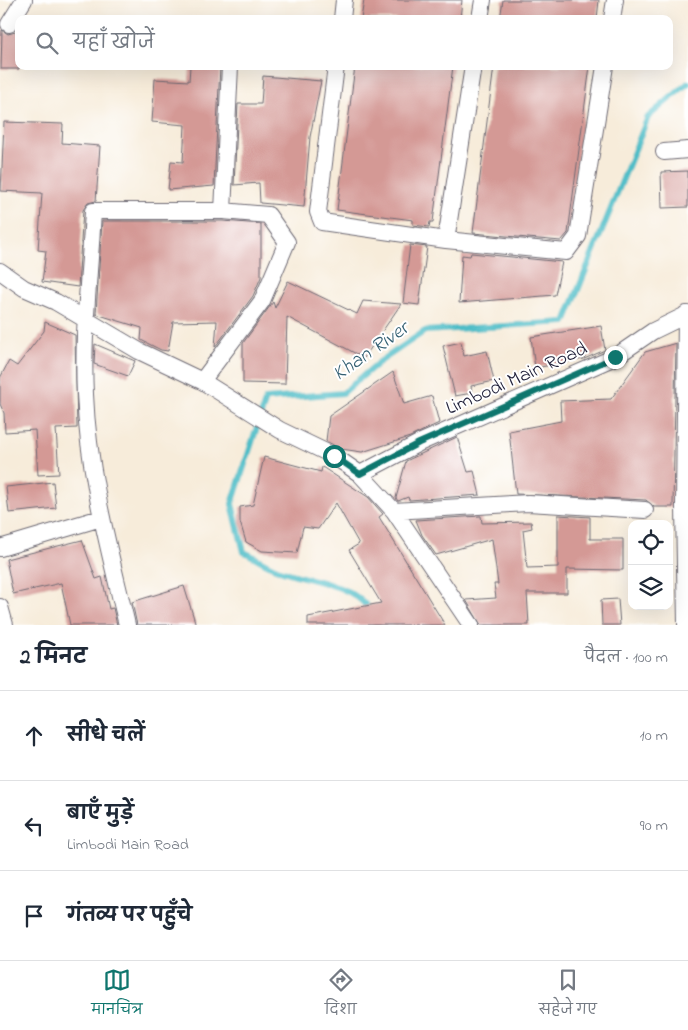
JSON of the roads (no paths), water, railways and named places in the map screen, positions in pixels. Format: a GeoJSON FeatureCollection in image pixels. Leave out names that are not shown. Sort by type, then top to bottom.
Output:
{"type":"FeatureCollection","features":[{"type":"Feature","properties":{"kind":"street"},"geometry":{"type":"LineString","coordinates":[[9,24],[24,0]]}},
{"type":"Feature","properties":{"kind":"street"},"geometry":{"type":"LineString","coordinates":[[342,15],[344,0]]}},
{"type":"Feature","properties":{"kind":"street"},"geometry":{"type":"LineString","coordinates":[[481,15],[483,0]]}},
{"type":"Feature","properties":{"kind":"street"},"geometry":{"type":"LineString","coordinates":[[612,15],[614,0]]}},
{"type":"Feature","properties":{"kind":"street"},"geometry":{"type":"LineString","coordinates":[[223,211],[230,70]]}},
{"type":"Feature","properties":{"kind":"street"},"geometry":{"type":"LineString","coordinates":[[336,70],[318,212],[322,222],[446,240],[566,252],[578,236],[604,70]]}},
{"type":"Feature","properties":{"kind":"street"},"geometry":{"type":"LineString","coordinates":[[446,240],[472,70]]}},
{"type":"Feature","properties":{"kind":"street"},"geometry":{"type":"LineString","coordinates":[[664,152],[688,150]]}},
{"type":"Feature","properties":{"kind":"street"},"geometry":{"type":"LineString","coordinates":[[127,625],[101,518],[88,440],[85,402],[86,319],[93,211],[223,211],[268,215],[287,242],[262,301],[202,381]]}},
{"type":"Feature","properties":{"kind":"street"},"geometry":{"type":"LineString","coordinates":[[0,271],[24,288],[86,319],[139,351],[202,381],[271,424],[334,456],[360,474],[394,510],[471,625]]}},
{"type":"Feature","properties":{"kind":"street","name":"Limbodi Main Road"},"geometry":{"type":"LineString","coordinates":[[360,474],[419,443],[615,357],[653,331],[687,314],[686,625]]}},
{"type":"Feature","properties":{"kind":"street"},"geometry":{"type":"LineString","coordinates":[[394,510],[528,503],[645,510]]}},
{"type":"Feature","properties":{"kind":"street"},"geometry":{"type":"LineString","coordinates":[[0,548],[101,518]]}},
{"type":"Feature","properties":{"kind":"street"},"geometry":{"type":"LineString","coordinates":[[0,607],[5,625]]}},
{"type":"Feature","properties":{"kind":"waterway","name":"Khan River"},"geometry":{"type":"LineString","coordinates":[[377,625],[371,611],[351,593],[326,583],[280,570],[244,552],[232,504],[266,399],[343,393],[378,363],[425,331],[565,322],[648,117],[688,83]]}}]}
